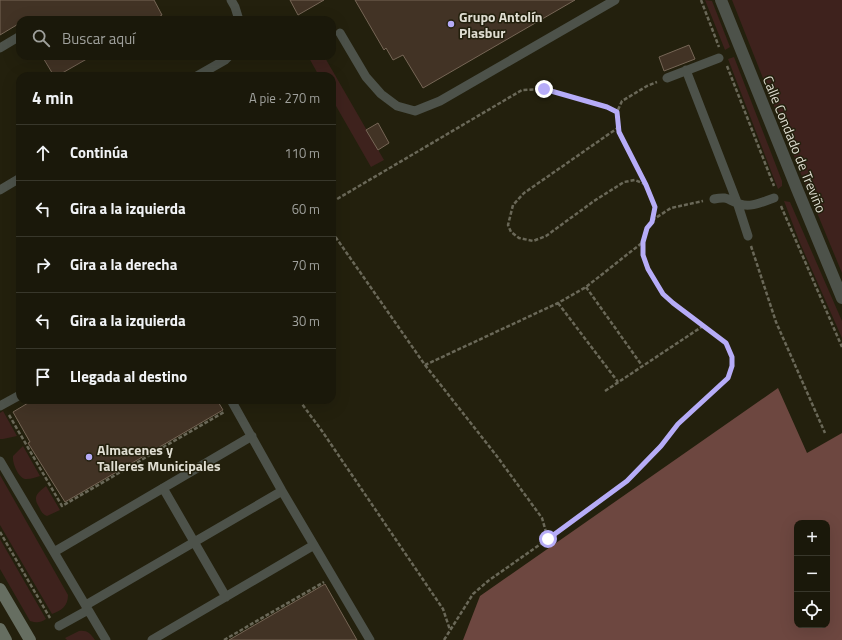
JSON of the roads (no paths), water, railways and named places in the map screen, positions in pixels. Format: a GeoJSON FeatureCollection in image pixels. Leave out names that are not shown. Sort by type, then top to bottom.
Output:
{"type":"FeatureCollection","features":[{"type":"Feature","properties":{"kind":"main road"},"geometry":{"type":"LineString","coordinates":[[0,589],[30,640]]}},
{"type":"Feature","properties":{"kind":"main road"},"geometry":{"type":"LineString","coordinates":[[0,630],[6,640]]}},
{"type":"Feature","properties":{"kind":"street","name":"Calle Condado de Treviño"},"geometry":{"type":"LineString","coordinates":[[721,0],[842,298]]}},
{"type":"Feature","properties":{"kind":"lane"},"geometry":{"type":"LineString","coordinates":[[231,0],[238,16]]}},
{"type":"Feature","properties":{"kind":"lane"},"geometry":{"type":"LineString","coordinates":[[340,33],[366,77],[381,94],[396,106],[415,111],[440,101],[615,0]]}},
{"type":"Feature","properties":{"kind":"lane"},"geometry":{"type":"LineString","coordinates":[[0,48],[16,38]]}},
{"type":"Feature","properties":{"kind":"lane"},"geometry":{"type":"LineString","coordinates":[[667,78],[722,57]]}},
{"type":"Feature","properties":{"kind":"lane"},"geometry":{"type":"LineString","coordinates":[[204,72],[225,60]]}},
{"type":"Feature","properties":{"kind":"lane"},"geometry":{"type":"LineString","coordinates":[[686,70],[748,236]]}},
{"type":"Feature","properties":{"kind":"lane"},"geometry":{"type":"LineString","coordinates":[[0,190],[16,180]]}},
{"type":"Feature","properties":{"kind":"lane"},"geometry":{"type":"LineString","coordinates":[[714,199],[725,197],[741,205],[752,205],[776,197]]}},
{"type":"Feature","properties":{"kind":"lane"},"geometry":{"type":"LineString","coordinates":[[4,409],[16,398]]}},
{"type":"Feature","properties":{"kind":"lane"},"geometry":{"type":"LineString","coordinates":[[233,404],[282,491],[370,640]]}},
{"type":"Feature","properties":{"kind":"lane"},"geometry":{"type":"LineString","coordinates":[[54,552],[252,436]]}},
{"type":"Feature","properties":{"kind":"lane"},"geometry":{"type":"LineString","coordinates":[[0,461],[106,640]]}},
{"type":"Feature","properties":{"kind":"lane"},"geometry":{"type":"LineString","coordinates":[[163,488],[226,597]]}},
{"type":"Feature","properties":{"kind":"lane"},"geometry":{"type":"LineString","coordinates":[[55,624],[87,607],[282,491]]}},
{"type":"Feature","properties":{"kind":"lane"},"geometry":{"type":"LineString","coordinates":[[152,640],[314,545]]}},
{"type":"Feature","properties":{"kind":"place","name":"Grupo Antolín Plasbur"},"geometry":{"type":"Point","coordinates":[451,24]}},
{"type":"Feature","properties":{"kind":"place","name":"Almacenes y Talleres Municipales"},"geometry":{"type":"Point","coordinates":[89,457]}}]}
